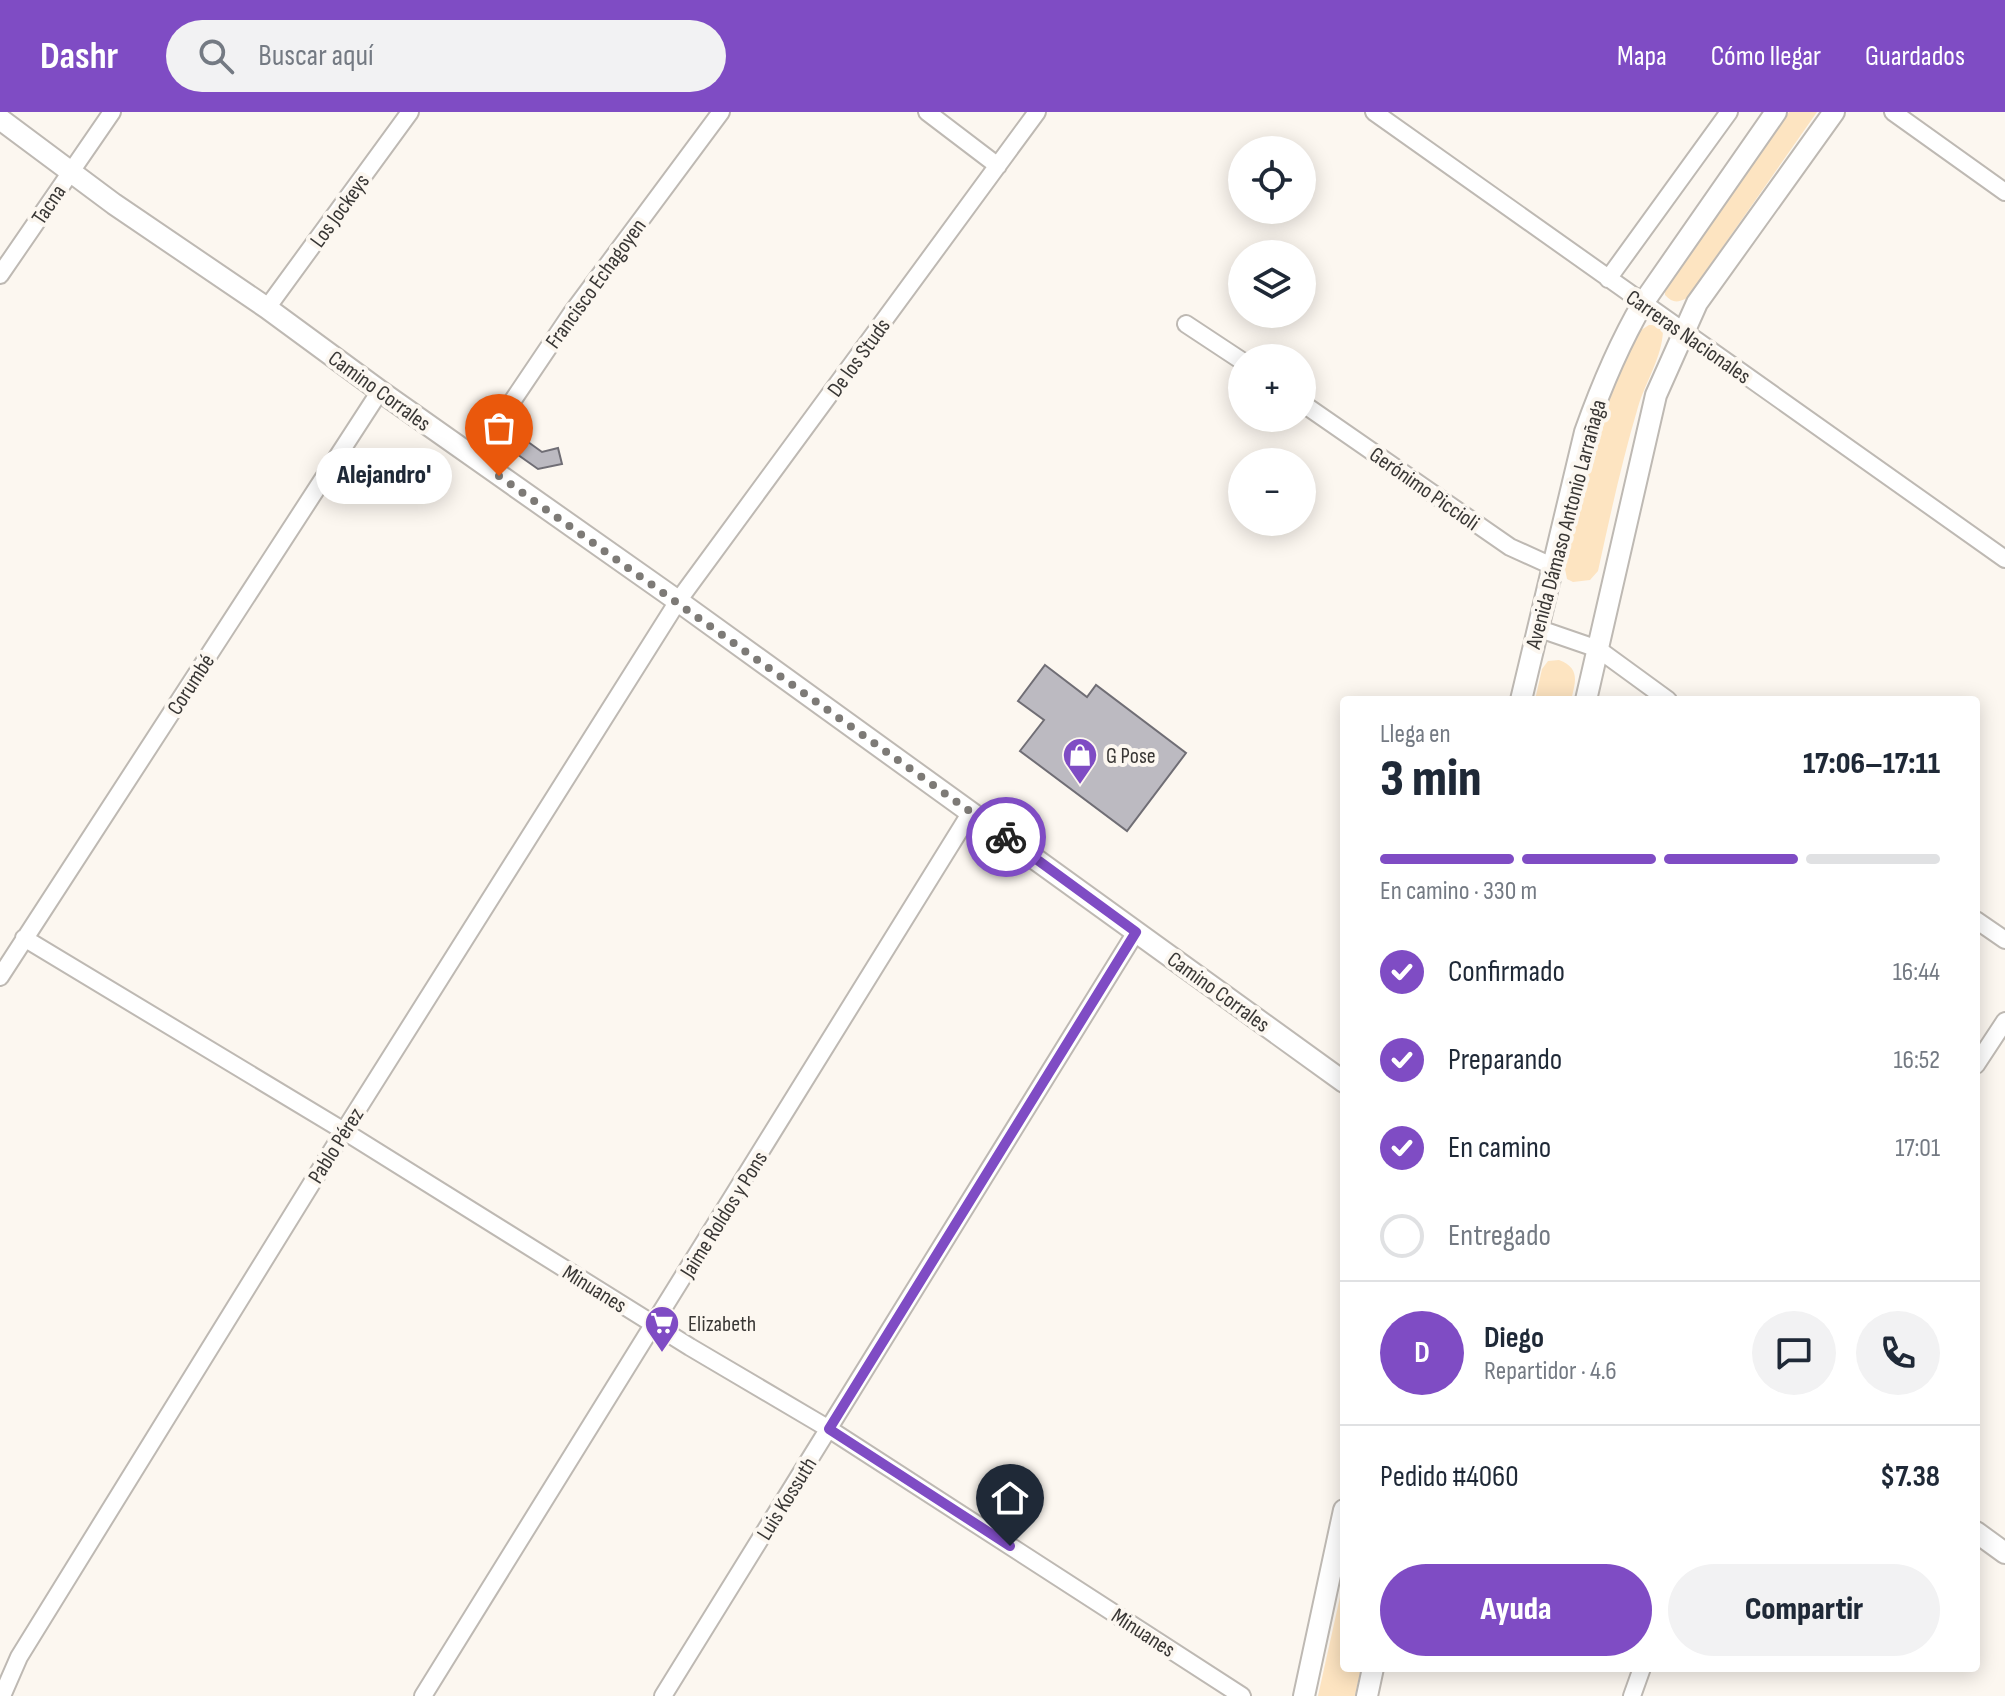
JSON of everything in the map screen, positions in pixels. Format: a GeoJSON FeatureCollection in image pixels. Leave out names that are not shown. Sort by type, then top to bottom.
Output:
{"type":"FeatureCollection","features":[{"type":"Feature","properties":{"kind":"street","name":"Tacna"},"geometry":{"type":"LineString","coordinates":[[0,275],[112,112]]}},
{"type":"Feature","properties":{"kind":"street","name":"Los Jockeys"},"geometry":{"type":"LineString","coordinates":[[267,308],[410,112]]}},
{"type":"Feature","properties":{"kind":"street","name":"Francisco Echagoyen"},"geometry":{"type":"LineString","coordinates":[[474,458],[571,314],[721,112]]}},
{"type":"Feature","properties":{"kind":"street"},"geometry":{"type":"LineString","coordinates":[[927,112],[998,166]]}},
{"type":"Feature","properties":{"kind":"street","name":"De los Studs"},"geometry":{"type":"LineString","coordinates":[[678,601],[1037,112]]}},
{"type":"Feature","properties":{"kind":"street","name":"Carreras Nacionales"},"geometry":{"type":"LineString","coordinates":[[1374,112],[2005,559]]}},
{"type":"Feature","properties":{"kind":"street"},"geometry":{"type":"LineString","coordinates":[[1608,279],[1729,112]]}},
{"type":"Feature","properties":{"kind":"street","name":"Avenida Dámaso Antonio Larrañaga"},"geometry":{"type":"LineString","coordinates":[[1522,696],[1585,432],[1598,394],[1625,333],[1643,303],[1776,112]]}},
{"type":"Feature","properties":{"kind":"street"},"geometry":{"type":"LineString","coordinates":[[1587,696],[1656,395],[1697,303],[1834,112]]}},
{"type":"Feature","properties":{"kind":"street"},"geometry":{"type":"LineString","coordinates":[[1893,112],[2005,192]]}},
{"type":"Feature","properties":{"kind":"street","name":"Camino Corrales"},"geometry":{"type":"LineString","coordinates":[[0,119],[70,172],[267,308],[678,601],[1340,1079]]}},
{"type":"Feature","properties":{"kind":"street"},"geometry":{"type":"LineString","coordinates":[[1186,324],[1228,352]]}},
{"type":"Feature","properties":{"kind":"street","name":"Corumbé"},"geometry":{"type":"LineString","coordinates":[[0,977],[380,391]]}},
{"type":"Feature","properties":{"kind":"street","name":"Gerónimo Piccioli"},"geometry":{"type":"LineString","coordinates":[[1316,413],[1510,547],[1552,566]]}},
{"type":"Feature","properties":{"kind":"street","name":"Pablo Pérez"},"geometry":{"type":"LineString","coordinates":[[2,1696],[19,1657],[344,1131],[678,601]]}},
{"type":"Feature","properties":{"kind":"street"},"geometry":{"type":"LineString","coordinates":[[1537,628],[1598,649],[1663,696]]}},
{"type":"Feature","properties":{"kind":"street","name":"Jaime Roldos y Pons"},"geometry":{"type":"LineString","coordinates":[[423,1696],[971,812]]}},
{"type":"Feature","properties":{"kind":"street"},"geometry":{"type":"LineString","coordinates":[[1980,923],[2005,940]]}},
{"type":"Feature","properties":{"kind":"street","name":"Luis Kossuth"},"geometry":{"type":"LineString","coordinates":[[665,1695],[1136,932]]}},
{"type":"Feature","properties":{"kind":"street","name":"Minuanes"},"geometry":{"type":"LineString","coordinates":[[24,938],[829,1429],[1242,1696]]}},
{"type":"Feature","properties":{"kind":"street"},"geometry":{"type":"LineString","coordinates":[[1980,1059],[2005,1021]]}},
{"type":"Feature","properties":{"kind":"street"},"geometry":{"type":"LineString","coordinates":[[1304,1696],[1340,1529]]}},
{"type":"Feature","properties":{"kind":"street"},"geometry":{"type":"LineString","coordinates":[[1980,1535],[2005,1553]]}},
{"type":"Feature","properties":{"kind":"street"},"geometry":{"type":"LineString","coordinates":[[1367,1696],[1372,1672]]}},
{"type":"Feature","properties":{"kind":"street"},"geometry":{"type":"LineString","coordinates":[[1632,1696],[1641,1672]]}},
{"type":"Feature","properties":{"kind":"shaded area"},"geometry":{"type":"Polygon","coordinates":[[[1789,112],[1817,112],[1687,298],[1670,300],[1665,295],[1665,288],[1789,112]]]}},
{"type":"Feature","properties":{"kind":"shaded area"},"geometry":{"type":"Polygon","coordinates":[[[1649,325],[1657,325],[1663,331],[1662,341],[1632,427],[1598,571],[1590,580],[1573,582],[1567,579],[1564,564],[1586,464],[1615,382],[1638,332],[1649,325]]]}},
{"type":"Feature","properties":{"kind":"shaded area"},"geometry":{"type":"Polygon","coordinates":[[[1559,660],[1573,671],[1575,681],[1572,696],[1536,696],[1542,669],[1548,661],[1559,660]]]}},
{"type":"Feature","properties":{"kind":"shaded area"},"geometry":{"type":"Polygon","coordinates":[[[1340,1597],[1340,1672],[1360,1672],[1355,1696],[1318,1696],[1340,1597]]]}},
{"type":"Feature","properties":{"kind":"building"},"geometry":{"type":"Polygon","coordinates":[[[524,439],[542,452],[558,448],[562,464],[538,469],[514,452],[524,439]]]}},
{"type":"Feature","properties":{"kind":"building"},"geometry":{"type":"Polygon","coordinates":[[[1045,665],[1087,697],[1096,685],[1186,753],[1127,831],[1020,751],[1044,720],[1018,701],[1045,665]]]}},
{"type":"Feature","properties":{"kind":"way so far"},"geometry":{"type":"LineString","coordinates":[[499,476],[1006,837]]}},
{"type":"Feature","properties":{"kind":"place","name":"Alejandro'"},"geometry":{"type":"Point","coordinates":[499,476]}},
{"type":"Feature","properties":{"kind":"place","name":"G Pose"},"geometry":{"type":"Point","coordinates":[1080,786]}},
{"type":"Feature","properties":{"kind":"place","name":"Elizabeth"},"geometry":{"type":"Point","coordinates":[662,1354]}},
{"type":"Feature","properties":{"kind":"route"},"geometry":{"type":"LineString","coordinates":[[1006,837],[1136,932],[829,1429],[1010,1546]]}}]}
